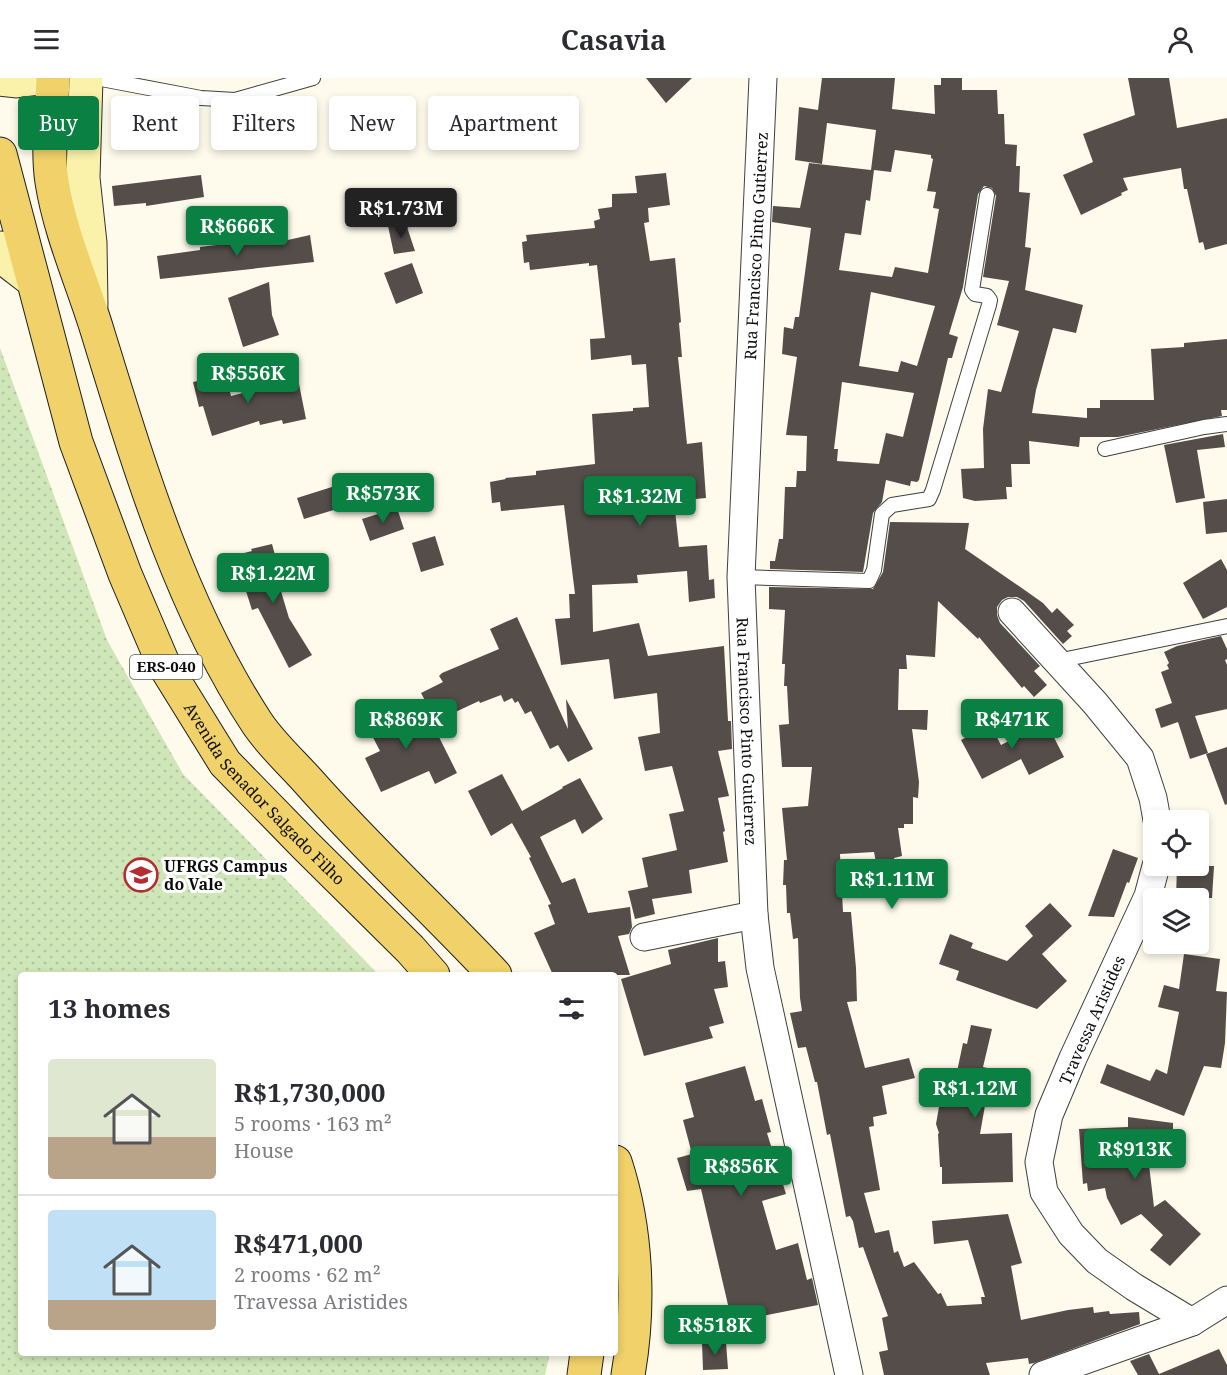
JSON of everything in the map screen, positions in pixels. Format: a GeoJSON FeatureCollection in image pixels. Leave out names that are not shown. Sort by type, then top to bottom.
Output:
{"type":"FeatureCollection","features":[{"type":"Feature","properties":{"kind":"main road"},"geometry":{"type":"LineString","coordinates":[[0,78],[16,81],[40,78]]}},
{"type":"Feature","properties":{"kind":"main road","name":"ERS-040"},"geometry":{"type":"LineString","coordinates":[[53,78],[52,180],[67,243],[91,310],[126,424],[174,557],[208,640],[258,725],[336,813],[492,972]]}},
{"type":"Feature","properties":{"kind":"main road"},"geometry":{"type":"LineString","coordinates":[[86,78],[82,178],[90,243],[91,310]]}},
{"type":"Feature","properties":{"kind":"main road","name":"Avenida Senador Salgado Filho"},"geometry":{"type":"LineString","coordinates":[[0,154],[76,442],[125,574],[164,663],[225,763],[430,972]]}},
{"type":"Feature","properties":{"kind":"main road"},"geometry":{"type":"LineString","coordinates":[[0,248],[10,263],[32,280]]}},
{"type":"Feature","properties":{"kind":"main road"},"geometry":{"type":"LineString","coordinates":[[618,1172],[624,1191],[635,1271],[634,1342],[628,1375]]}},
{"type":"Feature","properties":{"kind":"main road"},"geometry":{"type":"LineString","coordinates":[[584,1375],[587,1356]]}},
{"type":"Feature","properties":{"kind":"street","name":"Rua Francisco Pinto Gutierrez"},"geometry":{"type":"LineString","coordinates":[[764,78],[741,577],[754,915],[760,968],[849,1375]]}},
{"type":"Feature","properties":{"kind":"street"},"geometry":{"type":"LineString","coordinates":[[1012,612],[1095,703],[1140,759],[1155,810]]}},
{"type":"Feature","properties":{"kind":"street","name":"Travessa Aristides"},"geometry":{"type":"LineString","coordinates":[[1153,876],[1148,896],[1073,1058],[1050,1115],[1039,1162],[1044,1192],[1071,1234],[1098,1261],[1134,1287],[1192,1322]]}},
{"type":"Feature","properties":{"kind":"street"},"geometry":{"type":"LineString","coordinates":[[644,937],[754,915]]}},
{"type":"Feature","properties":{"kind":"street"},"geometry":{"type":"LineString","coordinates":[[1043,1375],[1192,1322],[1227,1300]]}},
{"type":"Feature","properties":{"kind":"lane"},"geometry":{"type":"LineString","coordinates":[[96,78],[201,98],[235,100],[313,78]]}},
{"type":"Feature","properties":{"kind":"lane"},"geometry":{"type":"LineString","coordinates":[[741,577],[870,581],[874,570],[882,514],[892,505],[929,499],[990,300],[987,296],[975,294],[972,290],[987,195]]}},
{"type":"Feature","properties":{"kind":"lane"},"geometry":{"type":"LineString","coordinates":[[1105,449],[1227,424]]}},
{"type":"Feature","properties":{"kind":"lane"},"geometry":{"type":"LineString","coordinates":[[1057,661],[1227,626]]}},
{"type":"Feature","properties":{"kind":"green space","name":"UFRGS Campus do Vale"},"geometry":{"type":"Polygon","coordinates":[[[0,348],[107,640],[183,774],[376,972],[18,972],[18,1356],[549,1356],[545,1375],[0,1375],[0,348]]]}},
{"type":"Feature","properties":{"kind":"building"},"geometry":{"type":"Polygon","coordinates":[[[646,78],[692,78],[666,103],[646,78]]]}},
{"type":"Feature","properties":{"kind":"building"},"geometry":{"type":"Polygon","coordinates":[[[822,78],[895,78],[892,109],[935,114],[934,85],[941,85],[941,78],[962,78],[962,90],[997,90],[998,114],[1004,114],[1005,144],[1017,145],[1016,166],[1020,166],[1019,192],[1030,193],[1025,247],[1031,248],[1025,290],[1083,305],[1076,333],[1053,328],[1032,413],[1087,418],[1087,408],[1100,408],[1100,400],[1154,400],[1151,349],[1184,347],[1184,343],[1227,339],[1227,410],[1221,410],[1222,416],[1118,437],[1080,437],[1079,447],[1029,441],[1030,464],[1011,464],[1012,487],[1006,487],[1007,499],[975,501],[963,498],[961,469],[984,468],[983,429],[988,389],[1001,392],[1019,331],[997,325],[1009,281],[983,277],[996,196],[992,188],[984,186],[978,194],[963,287],[949,334],[958,337],[952,358],[948,358],[919,480],[911,481],[910,486],[886,480],[882,502],[873,513],[863,572],[770,569],[770,561],[775,561],[779,539],[783,539],[785,487],[796,487],[797,471],[806,471],[807,436],[786,435],[797,357],[782,354],[784,327],[793,329],[795,317],[799,317],[811,228],[772,222],[773,206],[800,208],[809,163],[871,170],[876,130],[827,123],[822,164],[795,160],[799,107],[818,110],[822,78]],[[895,150],[891,172],[874,170],[870,201],[866,200],[861,235],[845,233],[839,270],[892,277],[895,267],[928,273],[939,209],[933,208],[936,192],[927,191],[933,159],[931,155],[895,150]],[[871,292],[859,366],[898,372],[901,361],[917,366],[935,306],[871,292]],[[842,382],[834,449],[838,449],[837,461],[879,464],[886,433],[903,437],[914,393],[842,382]]]}},
{"type":"Feature","properties":{"kind":"building"},"geometry":{"type":"Polygon","coordinates":[[[1128,78],[1169,78],[1177,128],[1227,118],[1227,244],[1205,250],[1203,242],[1199,243],[1187,189],[1184,189],[1181,168],[1123,178],[1128,190],[1081,215],[1063,175],[1093,162],[1083,134],[1135,115],[1128,78]]]}},
{"type":"Feature","properties":{"kind":"building"},"geometry":{"type":"Polygon","coordinates":[[[666,173],[670,205],[648,208],[649,222],[644,223],[650,261],[675,258],[681,322],[679,323],[682,357],[678,357],[687,444],[702,442],[706,498],[674,501],[679,547],[707,545],[709,580],[714,579],[715,598],[689,602],[687,571],[637,575],[638,583],[592,585],[593,632],[639,623],[648,656],[724,646],[728,721],[731,721],[732,749],[718,751],[729,796],[718,798],[725,831],[723,832],[728,862],[689,870],[692,893],[652,899],[655,914],[635,919],[628,891],[648,887],[642,858],[677,850],[669,814],[684,811],[672,766],[645,771],[638,737],[660,733],[657,693],[614,699],[609,659],[561,665],[555,619],[570,618],[569,594],[575,594],[564,505],[501,511],[500,502],[492,503],[490,482],[536,475],[536,471],[595,464],[592,414],[633,411],[633,408],[649,407],[646,364],[632,365],[631,355],[591,360],[590,339],[605,338],[597,265],[589,266],[589,263],[530,270],[529,262],[524,263],[522,242],[527,241],[526,235],[595,228],[594,221],[600,219],[598,209],[612,207],[612,194],[637,193],[635,176],[666,173]]]}},
{"type":"Feature","properties":{"kind":"building"},"geometry":{"type":"Polygon","coordinates":[[[201,175],[204,197],[146,206],[146,203],[114,206],[112,186],[201,175]]]}},
{"type":"Feature","properties":{"kind":"building"},"geometry":{"type":"Polygon","coordinates":[[[406,224],[415,251],[394,254],[388,226],[406,224]]]}},
{"type":"Feature","properties":{"kind":"building"},"geometry":{"type":"Polygon","coordinates":[[[310,235],[314,262],[160,279],[157,256],[200,250],[200,247],[279,238],[279,242],[310,235]]]}},
{"type":"Feature","properties":{"kind":"building"},"geometry":{"type":"Polygon","coordinates":[[[412,263],[423,293],[396,304],[384,273],[412,263]]]}},
{"type":"Feature","properties":{"kind":"building"},"geometry":{"type":"Polygon","coordinates":[[[269,282],[272,315],[279,335],[243,347],[228,298],[269,282]]]}},
{"type":"Feature","properties":{"kind":"building"},"geometry":{"type":"Polygon","coordinates":[[[226,375],[231,396],[298,379],[306,419],[283,424],[282,420],[260,425],[259,421],[212,436],[203,406],[199,407],[193,382],[226,375]]]}},
{"type":"Feature","properties":{"kind":"building"},"geometry":{"type":"Polygon","coordinates":[[[1223,434],[1225,447],[1197,450],[1205,498],[1176,503],[1164,445],[1223,434]]]}},
{"type":"Feature","properties":{"kind":"building"},"geometry":{"type":"Polygon","coordinates":[[[354,480],[360,502],[304,519],[297,498],[354,480]]]}},
{"type":"Feature","properties":{"kind":"building"},"geometry":{"type":"Polygon","coordinates":[[[1227,499],[1227,532],[1206,534],[1203,502],[1227,499]]]}},
{"type":"Feature","properties":{"kind":"building"},"geometry":{"type":"Polygon","coordinates":[[[397,508],[404,529],[370,541],[362,519],[397,508]]]}},
{"type":"Feature","properties":{"kind":"building"},"geometry":{"type":"Polygon","coordinates":[[[890,522],[969,523],[965,549],[1043,603],[1052,613],[1057,608],[1074,625],[1067,631],[1072,636],[1063,644],[1024,601],[1017,597],[1002,600],[997,607],[1000,623],[1040,666],[1034,671],[1047,685],[1034,697],[1024,686],[1022,688],[979,637],[978,639],[938,601],[935,657],[906,655],[907,669],[899,669],[898,710],[928,710],[927,730],[912,729],[919,782],[918,798],[913,797],[913,824],[904,824],[904,828],[898,828],[902,856],[894,858],[895,865],[877,868],[874,852],[840,854],[843,912],[851,912],[856,968],[857,1001],[847,1002],[865,1068],[909,1058],[915,1078],[882,1086],[887,1114],[873,1117],[874,1126],[869,1127],[880,1190],[864,1193],[875,1233],[889,1230],[894,1253],[898,1251],[904,1267],[914,1262],[938,1294],[941,1293],[947,1306],[982,1304],[981,1297],[985,1297],[968,1240],[934,1244],[932,1221],[1008,1214],[1022,1263],[1011,1266],[1021,1320],[1093,1307],[1094,1313],[1139,1312],[1140,1324],[1034,1363],[1029,1364],[1028,1358],[986,1363],[990,1375],[884,1375],[879,1352],[888,1350],[882,1318],[888,1316],[863,1247],[859,1248],[853,1221],[850,1216],[846,1217],[817,1082],[815,1082],[806,1047],[798,1048],[790,1013],[802,1011],[798,938],[793,939],[790,913],[787,913],[786,885],[783,885],[784,860],[787,860],[782,808],[808,806],[812,767],[782,767],[779,725],[789,724],[787,686],[784,686],[785,664],[782,664],[785,610],[769,609],[769,587],[873,589],[883,572],[890,522]]]}},
{"type":"Feature","properties":{"kind":"building"},"geometry":{"type":"Polygon","coordinates":[[[435,536],[444,565],[421,572],[412,543],[435,536]]]}},
{"type":"Feature","properties":{"kind":"building"},"geometry":{"type":"Polygon","coordinates":[[[272,544],[278,566],[274,568],[289,618],[312,655],[289,668],[258,608],[252,610],[245,588],[253,586],[244,553],[272,544]]]}},
{"type":"Feature","properties":{"kind":"building"},"geometry":{"type":"Polygon","coordinates":[[[1221,559],[1227,570],[1227,607],[1203,619],[1183,583],[1221,559]]]}},
{"type":"Feature","properties":{"kind":"building"},"geometry":{"type":"Polygon","coordinates":[[[517,617],[568,729],[566,699],[593,749],[568,762],[558,745],[550,749],[531,711],[525,714],[518,701],[515,703],[512,698],[504,702],[501,695],[480,703],[479,701],[436,721],[421,693],[443,682],[439,676],[442,673],[499,649],[490,629],[517,617]]]}},
{"type":"Feature","properties":{"kind":"building"},"geometry":{"type":"Polygon","coordinates":[[[1221,636],[1227,649],[1225,660],[1227,709],[1195,716],[1208,753],[1190,759],[1178,722],[1161,728],[1155,709],[1172,703],[1161,672],[1169,669],[1164,652],[1177,646],[1221,636]]]}},
{"type":"Feature","properties":{"kind":"building"},"geometry":{"type":"Polygon","coordinates":[[[384,707],[393,724],[425,709],[457,773],[435,784],[429,771],[381,792],[365,758],[380,751],[363,718],[384,707]]]}},
{"type":"Feature","properties":{"kind":"building"},"geometry":{"type":"Polygon","coordinates":[[[1046,722],[1064,757],[1029,775],[1021,759],[982,779],[961,740],[990,724],[1001,745],[1046,722]]]}},
{"type":"Feature","properties":{"kind":"building"},"geometry":{"type":"Polygon","coordinates":[[[1227,747],[1227,804],[1225,805],[1206,754],[1227,747]]]}},
{"type":"Feature","properties":{"kind":"building"},"geometry":{"type":"Polygon","coordinates":[[[502,774],[522,811],[580,778],[603,819],[582,834],[575,819],[540,837],[562,883],[575,878],[588,913],[630,907],[632,927],[629,934],[618,936],[630,975],[618,975],[618,972],[552,972],[534,933],[555,924],[548,905],[551,904],[529,858],[531,857],[512,823],[491,836],[468,791],[502,774]]]}},
{"type":"Feature","properties":{"kind":"building"},"geometry":{"type":"Polygon","coordinates":[[[1113,849],[1138,858],[1129,883],[1127,882],[1114,917],[1088,916],[1113,849]]]}},
{"type":"Feature","properties":{"kind":"building"},"geometry":{"type":"Polygon","coordinates":[[[1209,866],[1214,866],[1212,898],[1209,898],[1209,888],[1176,888],[1177,876],[1209,876],[1209,866]]]}},
{"type":"Feature","properties":{"kind":"building"},"geometry":{"type":"Polygon","coordinates":[[[1050,903],[1072,926],[1042,954],[1067,981],[1037,1009],[956,980],[959,971],[939,964],[950,934],[973,943],[971,948],[1007,961],[1033,936],[1025,926],[1050,903]]]}},
{"type":"Feature","properties":{"kind":"building"},"geometry":{"type":"Polygon","coordinates":[[[718,938],[718,962],[725,961],[728,987],[714,989],[724,1023],[709,1027],[713,1038],[644,1056],[621,979],[671,964],[668,950],[718,938]]]}},
{"type":"Feature","properties":{"kind":"building"},"geometry":{"type":"Polygon","coordinates":[[[1184,954],[1220,959],[1216,991],[1227,992],[1225,1043],[1221,1068],[1204,1066],[1184,1116],[1100,1083],[1107,1064],[1150,1081],[1156,1069],[1167,1074],[1179,1012],[1158,1007],[1164,985],[1179,989],[1184,954]]]}},
{"type":"Feature","properties":{"kind":"building"},"geometry":{"type":"Polygon","coordinates":[[[971,1025],[992,1029],[983,1067],[1022,1076],[1017,1100],[987,1094],[980,1134],[1012,1133],[1013,1182],[942,1184],[939,1133],[936,1124],[943,1084],[954,1086],[963,1043],[967,1044],[971,1025]]]}},
{"type":"Feature","properties":{"kind":"building"},"geometry":{"type":"Polygon","coordinates":[[[745,1066],[755,1101],[762,1099],[771,1132],[767,1133],[786,1194],[762,1201],[776,1250],[798,1243],[807,1280],[812,1278],[818,1305],[732,1322],[701,1189],[687,1191],[677,1158],[692,1154],[683,1120],[694,1117],[685,1083],[745,1066]]]}},
{"type":"Feature","properties":{"kind":"building"},"geometry":{"type":"Polygon","coordinates":[[[1128,1117],[1173,1123],[1173,1147],[1147,1148],[1154,1207],[1165,1200],[1201,1234],[1170,1266],[1150,1250],[1163,1235],[1141,1214],[1121,1225],[1107,1198],[1105,1188],[1088,1191],[1087,1183],[1083,1184],[1079,1129],[1128,1127],[1128,1117]]]}},
{"type":"Feature","properties":{"kind":"building"},"geometry":{"type":"Polygon","coordinates":[[[726,1342],[728,1369],[703,1370],[702,1343],[726,1342]]]}},
{"type":"Feature","properties":{"kind":"building"},"geometry":{"type":"Polygon","coordinates":[[[1219,1349],[1227,1365],[1227,1375],[1138,1375],[1130,1361],[1149,1354],[1159,1374],[1219,1349]]]}},
{"type":"Feature","properties":{"kind":"place","name":"UFRGS Campus do Vale"},"geometry":{"type":"Point","coordinates":[141,875]}}]}
